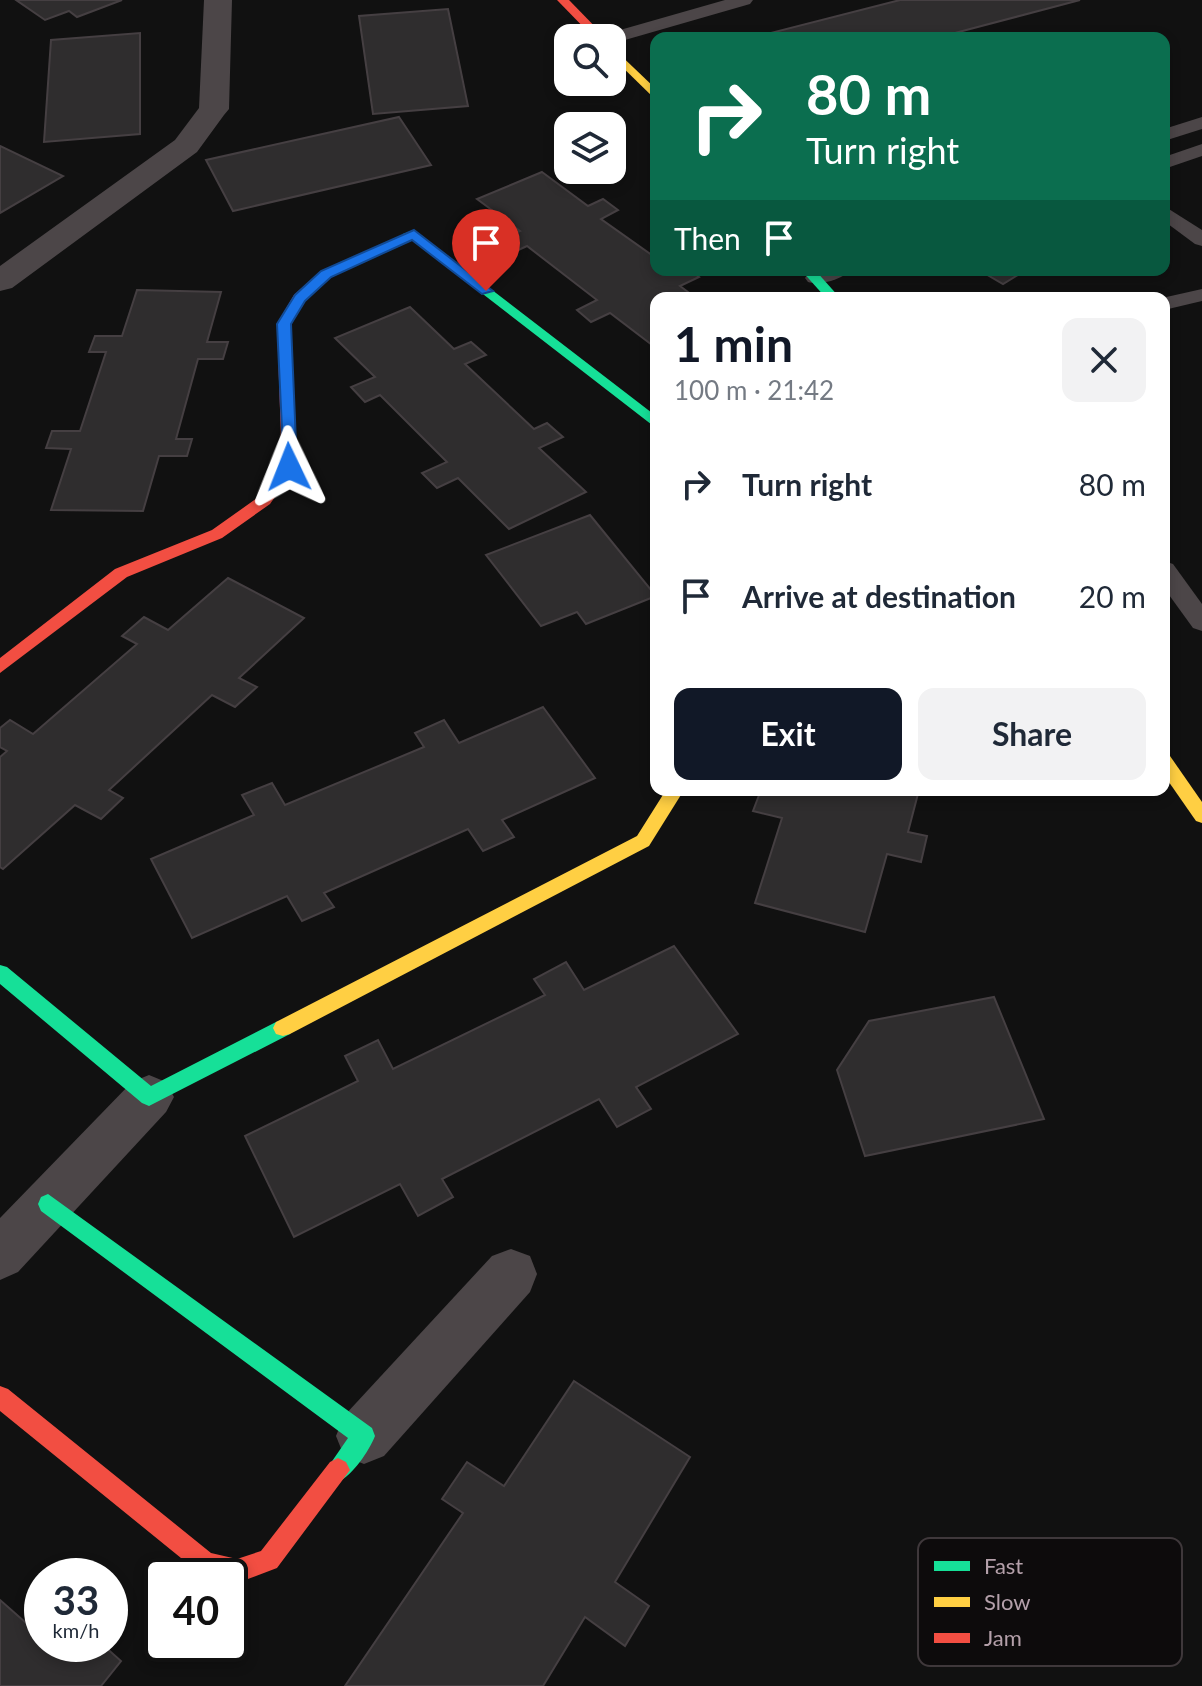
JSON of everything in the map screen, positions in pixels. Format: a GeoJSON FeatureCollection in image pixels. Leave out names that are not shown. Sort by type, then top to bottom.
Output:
{"type":"FeatureCollection","features":[{"type":"Feature","properties":{"kind":"street"},"geometry":{"type":"LineString","coordinates":[[0,281],[186,146],[214,109],[218,0]]}},
{"type":"Feature","properties":{"kind":"street"},"geometry":{"type":"LineString","coordinates":[[563,0],[586,24]]}},
{"type":"Feature","properties":{"kind":"street"},"geometry":{"type":"LineString","coordinates":[[626,65],[650,90]]}},
{"type":"Feature","properties":{"kind":"street"},"geometry":{"type":"LineString","coordinates":[[0,667],[121,573],[217,534],[265,500],[289,467],[284,324],[299,298],[326,274],[414,234],[650,418]]}},
{"type":"Feature","properties":{"kind":"street"},"geometry":{"type":"LineString","coordinates":[[814,276],[828,292]]}},
{"type":"Feature","properties":{"kind":"street"},"geometry":{"type":"LineString","coordinates":[[1170,770],[1202,816]]}},
{"type":"Feature","properties":{"kind":"street"},"geometry":{"type":"LineString","coordinates":[[0,1255],[149,1097],[643,841],[671,796]]}},
{"type":"Feature","properties":{"kind":"street"},"geometry":{"type":"LineString","coordinates":[[0,973],[149,1097]]}},
{"type":"Feature","properties":{"kind":"street"},"geometry":{"type":"LineString","coordinates":[[48,1204],[364,1436]]}},
{"type":"Feature","properties":{"kind":"street"},"geometry":{"type":"LineString","coordinates":[[0,1397],[205,1563],[237,1571],[269,1560],[364,1436],[511,1274]]}},
{"type":"Feature","properties":{"kind":"lane"},"geometry":{"type":"LineString","coordinates":[[626,34],[744,0]]}},
{"type":"Feature","properties":{"kind":"lane"},"geometry":{"type":"LineString","coordinates":[[1170,133],[1202,123]]}},
{"type":"Feature","properties":{"kind":"lane"},"geometry":{"type":"LineString","coordinates":[[1170,161],[1202,150]]}},
{"type":"Feature","properties":{"kind":"lane"},"geometry":{"type":"LineString","coordinates":[[1170,216],[1202,240]]}},
{"type":"Feature","properties":{"kind":"lane"},"geometry":{"type":"LineString","coordinates":[[1170,303],[1202,295]]}},
{"type":"Feature","properties":{"kind":"lane"},"geometry":{"type":"LineString","coordinates":[[1170,578],[1202,622]]}},
{"type":"Feature","properties":{"kind":"building"},"geometry":{"type":"Polygon","coordinates":[[[16,0],[122,0],[77,17],[69,11],[45,20],[16,0]]]}},
{"type":"Feature","properties":{"kind":"building"},"geometry":{"type":"Polygon","coordinates":[[[900,0],[1080,0],[959,32],[775,32],[900,0]]]}},
{"type":"Feature","properties":{"kind":"building"},"geometry":{"type":"Polygon","coordinates":[[[448,9],[468,106],[373,114],[359,16],[448,9]]]}},
{"type":"Feature","properties":{"kind":"building"},"geometry":{"type":"Polygon","coordinates":[[[140,33],[140,134],[44,142],[51,40],[140,33]]]}},
{"type":"Feature","properties":{"kind":"building"},"geometry":{"type":"Polygon","coordinates":[[[399,117],[431,165],[233,211],[206,160],[399,117]]]}},
{"type":"Feature","properties":{"kind":"building"},"geometry":{"type":"Polygon","coordinates":[[[0,146],[63,176],[0,213],[0,146]]]}},
{"type":"Feature","properties":{"kind":"building"},"geometry":{"type":"Polygon","coordinates":[[[542,172],[554,184],[588,206],[603,199],[618,210],[601,219],[650,254],[650,276],[699,277],[680,286],[688,292],[650,292],[650,343],[610,313],[591,322],[577,310],[597,300],[527,246],[514,252],[499,240],[520,231],[477,199],[542,172]]]}},
{"type":"Feature","properties":{"kind":"building"},"geometry":{"type":"Polygon","coordinates":[[[989,276],[1016,276],[1003,284],[989,276]]]}},
{"type":"Feature","properties":{"kind":"building"},"geometry":{"type":"Polygon","coordinates":[[[137,290],[221,292],[207,342],[228,342],[223,359],[198,359],[176,439],[192,439],[187,456],[159,456],[143,511],[51,510],[71,449],[46,448],[52,431],[80,431],[106,352],[89,352],[95,336],[122,336],[137,290]]]}},
{"type":"Feature","properties":{"kind":"building"},"geometry":{"type":"Polygon","coordinates":[[[410,307],[454,349],[471,342],[486,355],[465,364],[534,429],[547,423],[563,437],[539,448],[586,492],[509,529],[458,478],[437,488],[422,473],[447,462],[380,395],[365,402],[351,387],[375,377],[335,338],[410,307]]]}},
{"type":"Feature","properties":{"kind":"building"},"geometry":{"type":"Polygon","coordinates":[[[590,515],[650,589],[650,598],[586,624],[577,612],[541,626],[486,555],[590,515]]]}},
{"type":"Feature","properties":{"kind":"building"},"geometry":{"type":"Polygon","coordinates":[[[228,578],[304,618],[239,678],[257,687],[235,707],[212,695],[109,790],[123,798],[101,819],[75,805],[3,869],[0,867],[0,757],[7,751],[0,747],[0,728],[10,720],[33,734],[137,644],[122,636],[144,617],[168,630],[228,578]]]}},
{"type":"Feature","properties":{"kind":"building"},"geometry":{"type":"Polygon","coordinates":[[[543,707],[595,778],[502,820],[514,837],[483,851],[468,829],[324,893],[334,907],[302,921],[287,896],[192,938],[151,859],[254,815],[242,795],[272,783],[285,805],[424,747],[415,733],[444,720],[459,743],[543,707]]]}},
{"type":"Feature","properties":{"kind":"building"},"geometry":{"type":"Polygon","coordinates":[[[759,796],[917,796],[908,832],[927,836],[921,862],[887,854],[865,932],[755,903],[782,818],[753,811],[759,796]]]}},
{"type":"Feature","properties":{"kind":"building"},"geometry":{"type":"Polygon","coordinates":[[[674,946],[738,1034],[636,1087],[651,1109],[617,1127],[599,1099],[442,1179],[453,1197],[418,1216],[400,1184],[294,1237],[245,1136],[358,1081],[345,1056],[378,1040],[393,1069],[545,995],[534,979],[566,962],[584,990],[674,946]]]}},
{"type":"Feature","properties":{"kind":"building"},"geometry":{"type":"Polygon","coordinates":[[[994,997],[1044,1119],[865,1156],[837,1070],[869,1021],[994,997]]]}},
{"type":"Feature","properties":{"kind":"building"},"geometry":{"type":"Polygon","coordinates":[[[574,1381],[690,1457],[615,1582],[649,1606],[625,1646],[585,1617],[543,1686],[345,1686],[463,1513],[442,1499],[467,1462],[504,1486],[574,1381]]]}},
{"type":"Feature","properties":{"kind":"building"},"geometry":{"type":"Polygon","coordinates":[[[0,1600],[24,1621],[24,1662],[120,1662],[101,1686],[0,1686],[0,1600]]]}},
{"type":"Feature","properties":{"kind":"traffic: fast"},"geometry":{"type":"LineString","coordinates":[[408,237],[414,234],[650,418]]}},
{"type":"Feature","properties":{"kind":"traffic: fast"},"geometry":{"type":"LineString","coordinates":[[813,276],[828,292]]}},
{"type":"Feature","properties":{"kind":"traffic: fast"},"geometry":{"type":"LineString","coordinates":[[0,973],[149,1097],[283,1028]]}},
{"type":"Feature","properties":{"kind":"traffic: fast"},"geometry":{"type":"LineString","coordinates":[[48,1204],[364,1436],[338,1470]]}},
{"type":"Feature","properties":{"kind":"traffic: slow"},"geometry":{"type":"LineString","coordinates":[[626,65],[650,90]]}},
{"type":"Feature","properties":{"kind":"traffic: slow"},"geometry":{"type":"LineString","coordinates":[[1170,770],[1202,816]]}},
{"type":"Feature","properties":{"kind":"traffic: slow"},"geometry":{"type":"LineString","coordinates":[[283,1028],[643,841],[671,796]]}},
{"type":"Feature","properties":{"kind":"traffic: jam"},"geometry":{"type":"LineString","coordinates":[[563,0],[586,24]]}},
{"type":"Feature","properties":{"kind":"traffic: jam"},"geometry":{"type":"LineString","coordinates":[[0,667],[121,573],[217,534],[265,500],[289,467],[284,324],[299,298],[326,274],[408,237]]}},
{"type":"Feature","properties":{"kind":"traffic: jam"},"geometry":{"type":"LineString","coordinates":[[0,1397],[205,1563],[237,1571],[269,1560],[338,1470]]}},
{"type":"Feature","properties":{"kind":"route"},"geometry":{"type":"LineString","coordinates":[[289,467],[284,324],[299,298],[326,274],[414,234],[486,291]]}}]}
